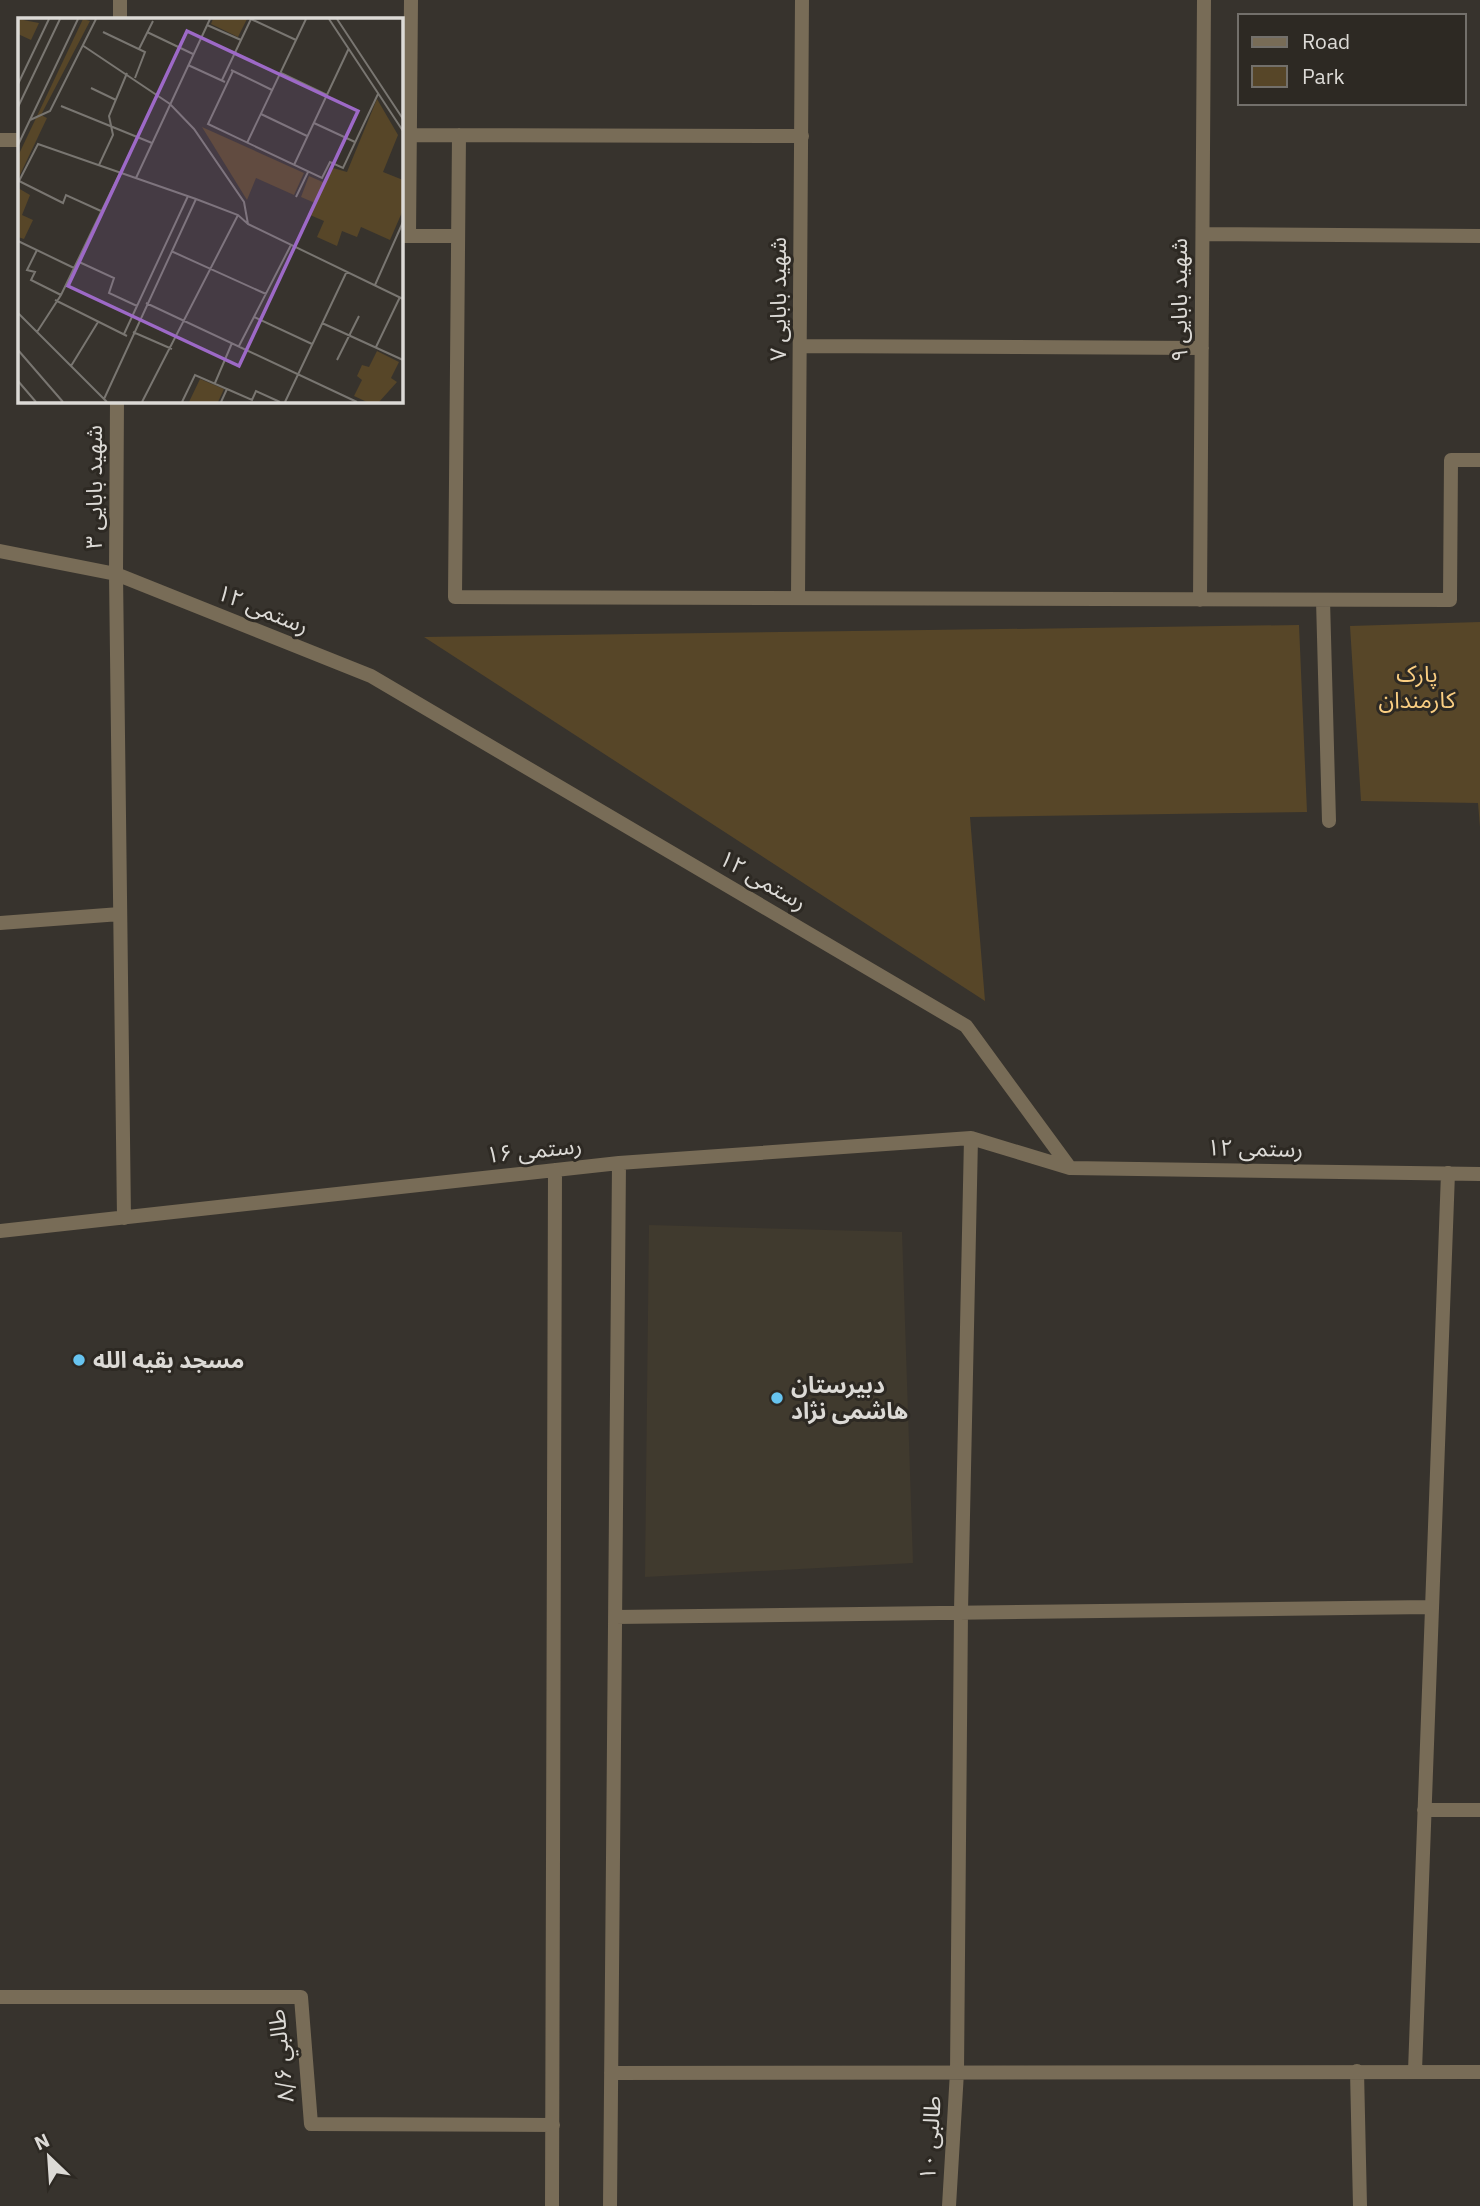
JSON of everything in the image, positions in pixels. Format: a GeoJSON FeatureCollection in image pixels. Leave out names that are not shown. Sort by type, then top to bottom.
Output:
{"type":"FeatureCollection","features":[{"type":"Feature","properties":{"kind":"street"},"geometry":{"type":"LineString","coordinates":[[120,0],[120,18]]}},
{"type":"Feature","properties":{"kind":"street"},"geometry":{"type":"LineString","coordinates":[[411,0],[410,135],[405,236],[458,236]]}},
{"type":"Feature","properties":{"kind":"street","name":"شهید بابایی ۷"},"geometry":{"type":"LineString","coordinates":[[799,598],[803,0]]}},
{"type":"Feature","properties":{"kind":"street","name":"شهید بابایی ۹"},"geometry":{"type":"LineString","coordinates":[[1200,600],[1204,0]]}},
{"type":"Feature","properties":{"kind":"street"},"geometry":{"type":"LineString","coordinates":[[410,135],[802,136]]}},
{"type":"Feature","properties":{"kind":"street"},"geometry":{"type":"LineString","coordinates":[[459,135],[455,597],[1450,600],[1451,460],[1480,460]]}},
{"type":"Feature","properties":{"kind":"street"},"geometry":{"type":"LineString","coordinates":[[0,140],[18,140]]}},
{"type":"Feature","properties":{"kind":"street"},"geometry":{"type":"LineString","coordinates":[[1203,234],[1480,236]]}},
{"type":"Feature","properties":{"kind":"street"},"geometry":{"type":"LineString","coordinates":[[800,346],[1202,348]]}},
{"type":"Feature","properties":{"kind":"street","name":"شهید بابایی ۳"},"geometry":{"type":"LineString","coordinates":[[117,402],[116,574],[124,1217]]}},
{"type":"Feature","properties":{"kind":"street","name":"رستمی ۱۲"},"geometry":{"type":"LineString","coordinates":[[0,551],[116,574],[371,676],[966,1026],[1070,1168],[1480,1174]]}},
{"type":"Feature","properties":{"kind":"street"},"geometry":{"type":"LineString","coordinates":[[1323,600],[1328,821]]}},
{"type":"Feature","properties":{"kind":"street"},"geometry":{"type":"LineString","coordinates":[[0,923],[120,914]]}},
{"type":"Feature","properties":{"kind":"street","name":"رستمی ۱۶"},"geometry":{"type":"LineString","coordinates":[[0,1231],[619,1163],[971,1138],[1070,1168]]}},
{"type":"Feature","properties":{"kind":"street","name":"طالبی ۱۰"},"geometry":{"type":"LineString","coordinates":[[949,2206],[957,2072],[961,1611],[971,1138]]}},
{"type":"Feature","properties":{"kind":"street"},"geometry":{"type":"LineString","coordinates":[[610,2206],[619,1163]]}},
{"type":"Feature","properties":{"kind":"street"},"geometry":{"type":"LineString","coordinates":[[552,2206],[555,1170]]}},
{"type":"Feature","properties":{"kind":"street"},"geometry":{"type":"LineString","coordinates":[[1415,2071],[1448,1173]]}},
{"type":"Feature","properties":{"kind":"street"},"geometry":{"type":"LineString","coordinates":[[615,1617],[1430,1607]]}},
{"type":"Feature","properties":{"kind":"street"},"geometry":{"type":"LineString","coordinates":[[1424,1810],[1480,1810]]}},
{"type":"Feature","properties":{"kind":"street","name":"طالبي ۸/۶"},"geometry":{"type":"LineString","coordinates":[[0,1997],[301,1997],[311,2124],[553,2125]]}},
{"type":"Feature","properties":{"kind":"street"},"geometry":{"type":"LineString","coordinates":[[1357,2071],[1360,2206]]}},
{"type":"Feature","properties":{"kind":"street"},"geometry":{"type":"LineString","coordinates":[[611,2073],[1480,2072]]}},
{"type":"Feature","properties":{"kind":"shaded area","name":"دبیرستان هاشمی نژاد"},"geometry":{"type":"Polygon","coordinates":[[[649,1225],[902,1232],[913,1563],[645,1577],[649,1225]]]}},
{"type":"Feature","properties":{"kind":"green space","name":"پارک کارمندان"},"geometry":{"type":"Polygon","coordinates":[[[1480,622],[1480,827],[1478,803],[1361,801],[1350,626],[1480,622]]]}},
{"type":"Feature","properties":{"kind":"green space"},"geometry":{"type":"Polygon","coordinates":[[[1299,625],[1307,812],[970,817],[985,1001],[424,637],[1299,625]]]}},
{"type":"Feature","properties":{"kind":"place","name":"مسجد بقیه الله"},"geometry":{"type":"Point","coordinates":[79,1360]}},
{"type":"Feature","properties":{"kind":"place","name":"دبیرستان هاشمی نژاد"},"geometry":{"type":"Point","coordinates":[777,1398]}}]}
